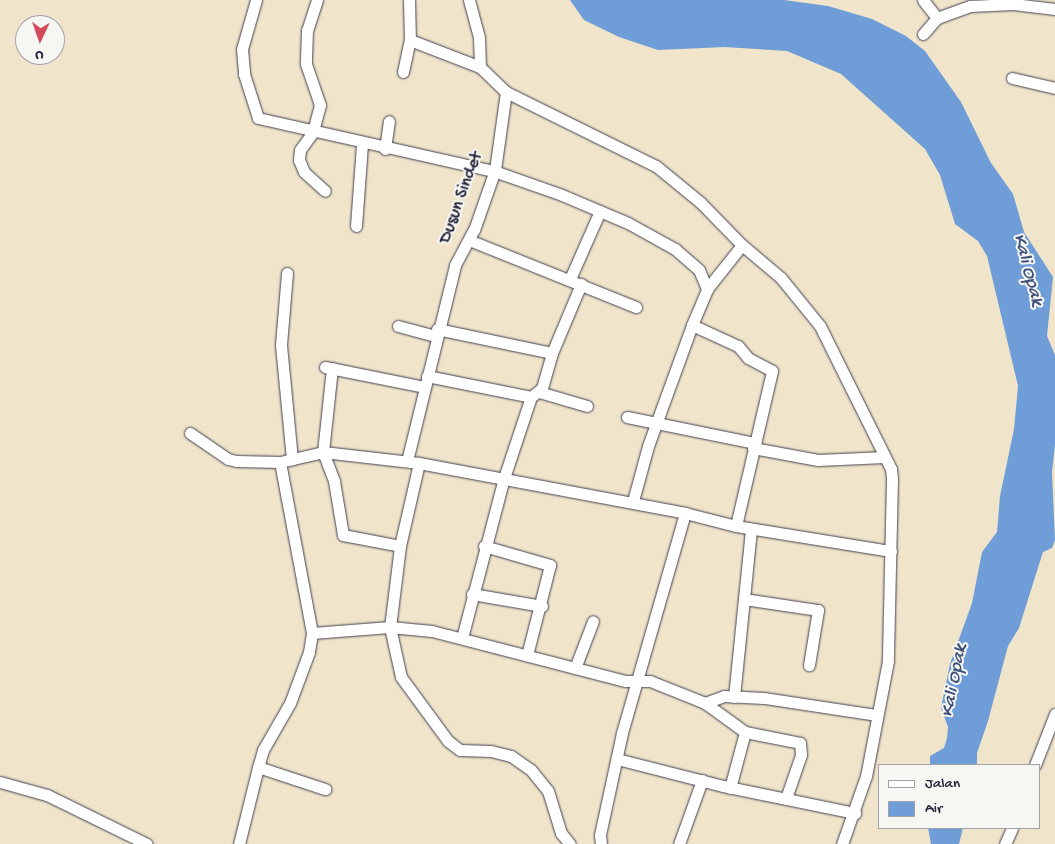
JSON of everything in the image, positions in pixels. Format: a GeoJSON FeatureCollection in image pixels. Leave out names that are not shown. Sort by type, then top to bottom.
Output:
{"type":"FeatureCollection","features":[{"type":"Feature","properties":{"kind":"street"},"geometry":{"type":"LineString","coordinates":[[256,0],[242,49],[244,74],[255,114],[272,123],[494,172],[600,211],[675,249],[699,270],[707,289]]}},
{"type":"Feature","properties":{"kind":"street"},"geometry":{"type":"LineString","coordinates":[[317,0],[307,30],[306,64],[320,105],[313,132],[300,150],[301,167],[325,191]]}},
{"type":"Feature","properties":{"kind":"street"},"geometry":{"type":"LineString","coordinates":[[403,72],[410,40],[409,0]]}},
{"type":"Feature","properties":{"kind":"street"},"geometry":{"type":"LineString","coordinates":[[469,0],[479,38],[480,67]]}},
{"type":"Feature","properties":{"kind":"street"},"geometry":{"type":"LineString","coordinates":[[923,0],[937,18]]}},
{"type":"Feature","properties":{"kind":"street"},"geometry":{"type":"LineString","coordinates":[[923,34],[937,18],[969,3],[1013,4],[1055,8]]}},
{"type":"Feature","properties":{"kind":"street"},"geometry":{"type":"LineString","coordinates":[[410,40],[480,67],[506,92],[656,166],[701,202],[742,245],[781,278],[820,326],[885,457],[892,479],[888,661],[866,776],[842,844]]}},
{"type":"Feature","properties":{"kind":"street"},"geometry":{"type":"LineString","coordinates":[[1012,78],[1055,88]]}},
{"type":"Feature","properties":{"kind":"street","name":"Dusun Sindet"},"geometry":{"type":"LineString","coordinates":[[407,461],[436,333],[455,265],[469,240],[494,172],[506,92]]}},
{"type":"Feature","properties":{"kind":"street"},"geometry":{"type":"LineString","coordinates":[[385,149],[388,121]]}},
{"type":"Feature","properties":{"kind":"street"},"geometry":{"type":"LineString","coordinates":[[356,226],[362,144]]}},
{"type":"Feature","properties":{"kind":"street"},"geometry":{"type":"LineString","coordinates":[[462,638],[484,546],[504,478],[552,353],[600,211]]}},
{"type":"Feature","properties":{"kind":"street"},"geometry":{"type":"LineString","coordinates":[[469,240],[636,307]]}},
{"type":"Feature","properties":{"kind":"street"},"geometry":{"type":"LineString","coordinates":[[633,501],[656,425],[707,289],[742,245]]}},
{"type":"Feature","properties":{"kind":"street"},"geometry":{"type":"LineString","coordinates":[[239,844],[263,750],[290,703],[310,652],[312,633],[286,461],[281,345],[288,274]]}},
{"type":"Feature","properties":{"kind":"street"},"geometry":{"type":"LineString","coordinates":[[692,325],[738,346],[748,358],[772,371],[736,526]]}},
{"type":"Feature","properties":{"kind":"street"},"geometry":{"type":"LineString","coordinates":[[398,326],[552,353]]}},
{"type":"Feature","properties":{"kind":"street"},"geometry":{"type":"LineString","coordinates":[[400,546],[344,535],[334,482],[323,452],[328,367],[424,388]]}},
{"type":"Feature","properties":{"kind":"street"},"geometry":{"type":"LineString","coordinates":[[427,376],[587,406]]}},
{"type":"Feature","properties":{"kind":"street"},"geometry":{"type":"LineString","coordinates":[[627,416],[656,425],[706,431],[754,445],[818,460],[885,457]]}},
{"type":"Feature","properties":{"kind":"street"},"geometry":{"type":"LineString","coordinates":[[190,433],[228,459],[286,461],[323,452],[407,461],[633,501],[752,529],[891,551]]}},
{"type":"Feature","properties":{"kind":"street"},"geometry":{"type":"LineString","coordinates":[[419,463],[400,546],[390,627],[401,677],[448,741],[460,750],[491,751],[511,756],[531,770],[548,790],[561,833],[570,844]]}},
{"type":"Feature","properties":{"kind":"street"},"geometry":{"type":"LineString","coordinates":[[601,844],[617,759],[636,680],[685,513]]}},
{"type":"Feature","properties":{"kind":"street"},"geometry":{"type":"LineString","coordinates":[[734,697],[752,529]]}},
{"type":"Feature","properties":{"kind":"street"},"geometry":{"type":"LineString","coordinates":[[484,546],[550,564],[542,606],[528,655]]}},
{"type":"Feature","properties":{"kind":"street"},"geometry":{"type":"LineString","coordinates":[[472,594],[542,606]]}},
{"type":"Feature","properties":{"kind":"street"},"geometry":{"type":"LineString","coordinates":[[744,600],[818,610],[809,665]]}},
{"type":"Feature","properties":{"kind":"street"},"geometry":{"type":"LineString","coordinates":[[574,668],[593,621]]}},
{"type":"Feature","properties":{"kind":"street"},"geometry":{"type":"LineString","coordinates":[[312,633],[390,627],[432,631],[574,668],[663,685],[705,703],[745,732],[800,743],[801,755],[786,798]]}},
{"type":"Feature","properties":{"kind":"street"},"geometry":{"type":"LineString","coordinates":[[705,703],[712,698],[764,698],[877,716]]}},
{"type":"Feature","properties":{"kind":"street"},"geometry":{"type":"LineString","coordinates":[[1035,764],[1055,714]]}},
{"type":"Feature","properties":{"kind":"street"},"geometry":{"type":"LineString","coordinates":[[730,788],[745,732]]}},
{"type":"Feature","properties":{"kind":"street"},"geometry":{"type":"LineString","coordinates":[[617,759],[730,788],[854,812]]}},
{"type":"Feature","properties":{"kind":"street"},"geometry":{"type":"LineString","coordinates":[[258,767],[324,790]]}},
{"type":"Feature","properties":{"kind":"street"},"geometry":{"type":"LineString","coordinates":[[679,844],[702,780]]}},
{"type":"Feature","properties":{"kind":"street"},"geometry":{"type":"LineString","coordinates":[[0,782],[47,795],[146,844]]}},
{"type":"Feature","properties":{"kind":"street"},"geometry":{"type":"LineString","coordinates":[[1005,844],[1012,829]]}},
{"type":"Feature","properties":{"kind":"water","name":"Kali Opak"},"geometry":{"type":"Polygon","coordinates":[[[570,0],[784,0],[828,6],[872,19],[906,36],[925,51],[961,102],[991,163],[1013,194],[1024,232],[1053,277],[1047,336],[1055,355],[1055,445],[1052,472],[1055,540],[1052,548],[1043,552],[1019,628],[1008,646],[988,721],[977,753],[977,764],[930,764],[930,756],[944,748],[947,738],[948,727],[941,708],[950,664],[972,603],[982,552],[997,532],[1000,496],[1014,429],[1018,386],[987,256],[978,241],[955,224],[940,175],[925,149],[841,74],[787,51],[725,47],[658,50],[619,37],[584,20],[570,0]]]}},
{"type":"Feature","properties":{"kind":"water"},"geometry":{"type":"Polygon","coordinates":[[[928,829],[963,829],[959,844],[931,844],[928,829]]]}}]}
